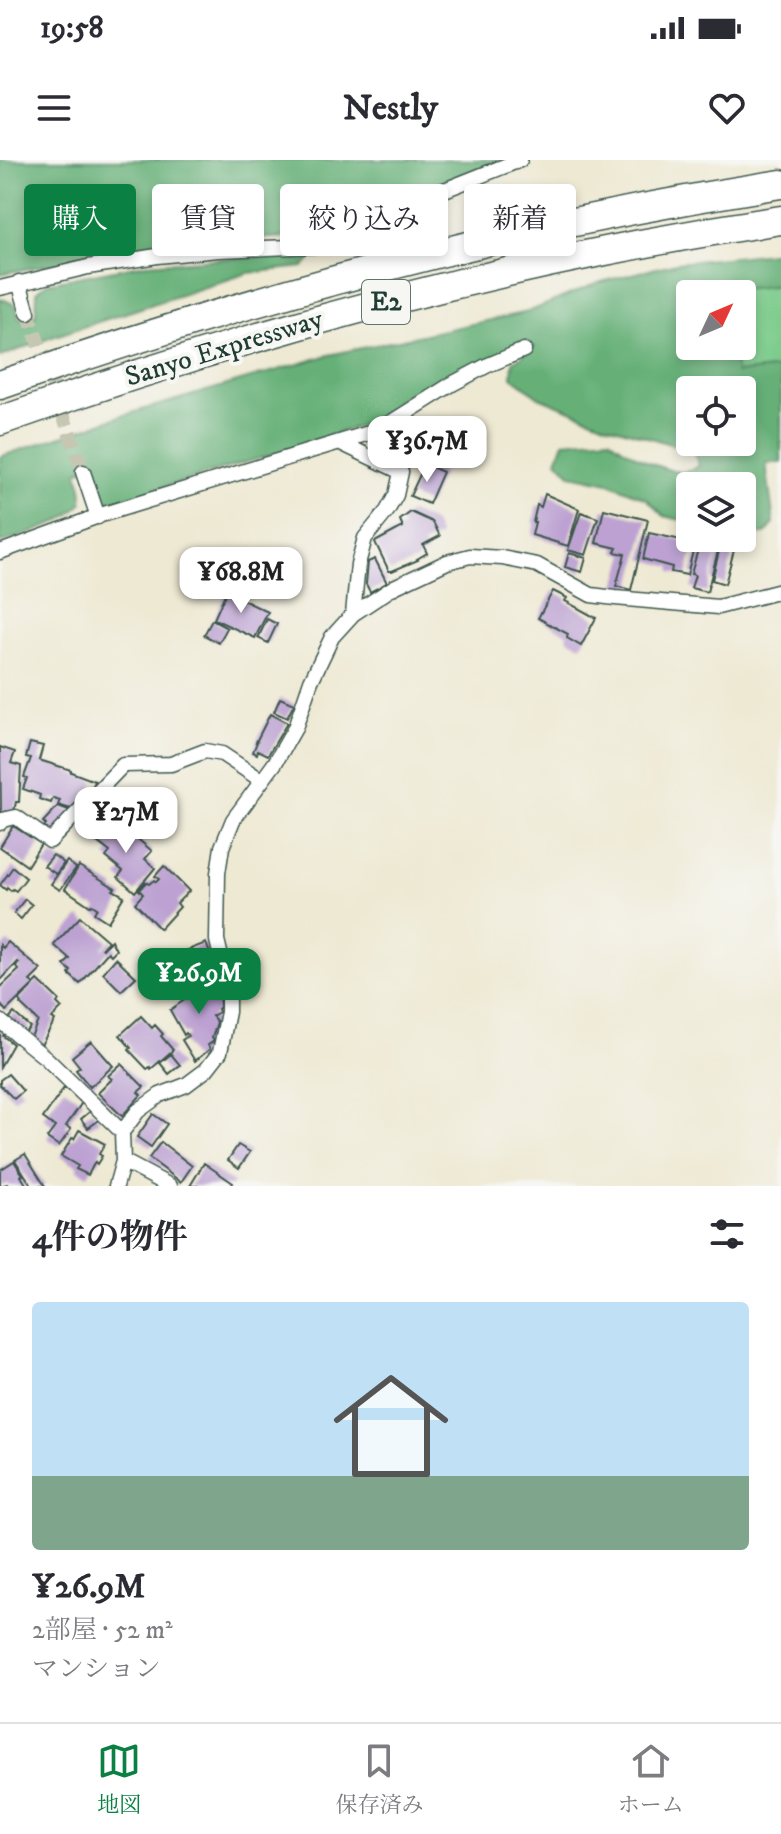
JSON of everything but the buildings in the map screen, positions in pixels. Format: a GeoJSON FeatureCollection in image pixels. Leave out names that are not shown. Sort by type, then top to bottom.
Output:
{"type":"FeatureCollection","features":[{"type":"Feature","properties":{"kind":"highway","name":"Sanyo Expressway"},"geometry":{"type":"LineString","coordinates":[[0,385],[200,318],[415,259],[527,233],[781,183]]}},
{"type":"Feature","properties":{"kind":"highway","name":"Sanyo Expressway"},"geometry":{"type":"LineString","coordinates":[[0,421],[208,351],[349,311],[536,266],[781,220]]}},
{"type":"Feature","properties":{"kind":"highway"},"geometry":{"type":"LineString","coordinates":[[536,266],[781,231]]}},
{"type":"Feature","properties":{"kind":"street"},"geometry":{"type":"LineString","coordinates":[[0,288],[88,267],[157,256],[314,246],[520,160]]}},
{"type":"Feature","properties":{"kind":"street"},"geometry":{"type":"LineString","coordinates":[[19,282],[28,313]]}},
{"type":"Feature","properties":{"kind":"street"},"geometry":{"type":"LineString","coordinates":[[0,552],[98,517],[379,430],[452,384],[524,350]]}},
{"type":"Feature","properties":{"kind":"street"},"geometry":{"type":"LineString","coordinates":[[341,443],[401,472],[392,503],[365,538],[358,564],[353,614]]}},
{"type":"Feature","properties":{"kind":"street"},"geometry":{"type":"LineString","coordinates":[[83,472],[98,517]]}},
{"type":"Feature","properties":{"kind":"street"},"geometry":{"type":"LineString","coordinates":[[116,1186],[123,1161],[122,1132],[138,1111],[160,1095],[186,1085],[206,1070],[220,1052],[227,1023],[228,999],[217,940],[218,873],[222,847],[233,820],[275,763],[295,728],[311,681],[332,637],[353,614],[394,587],[447,562],[470,556],[537,565],[591,595],[640,601],[718,607],[781,591]]}},
{"type":"Feature","properties":{"kind":"street"},"geometry":{"type":"LineString","coordinates":[[0,823],[16,817],[50,841],[123,765],[171,764],[205,751],[222,754],[261,780]]}},
{"type":"Feature","properties":{"kind":"street"},"geometry":{"type":"LineString","coordinates":[[0,1021],[46,1058],[122,1132]]}},
{"type":"Feature","properties":{"kind":"street"},"geometry":{"type":"LineString","coordinates":[[123,1161],[170,1186]]}},
{"type":"Feature","properties":{"kind":"green space"},"geometry":{"type":"Polygon","coordinates":[[[0,160],[502,160],[442,184],[280,184],[280,237],[264,238],[264,184],[152,184],[152,247],[136,249],[136,184],[24,184],[24,256],[92,256],[0,274],[0,160]]]}},
{"type":"Feature","properties":{"kind":"green space"},"geometry":{"type":"Polygon","coordinates":[[[781,252],[781,285],[756,287],[756,280],[676,280],[676,360],[735,360],[736,373],[781,368],[781,463],[766,463],[774,524],[765,534],[756,534],[756,472],[681,472],[699,466],[695,456],[756,456],[756,376],[676,376],[676,446],[605,424],[539,397],[512,377],[513,362],[535,347],[525,342],[365,424],[117,501],[105,502],[99,497],[88,467],[77,472],[82,487],[82,503],[74,511],[44,528],[0,543],[2,456],[121,416],[329,355],[528,312],[597,283],[676,263],[781,252]]]}},
{"type":"Feature","properties":{"kind":"green space"},"geometry":{"type":"Polygon","coordinates":[[[311,256],[303,267],[248,273],[0,357],[0,298],[16,305],[19,319],[36,315],[37,292],[47,283],[145,264],[311,256]]]}},
{"type":"Feature","properties":{"kind":"green space"},"geometry":{"type":"Polygon","coordinates":[[[781,285],[781,368],[736,373],[735,360],[756,360],[756,287],[781,285]]]}},
{"type":"Feature","properties":{"kind":"green space"},"geometry":{"type":"Polygon","coordinates":[[[609,438],[634,455],[662,468],[681,472],[676,472],[676,519],[664,516],[647,499],[609,483],[571,475],[557,460],[564,442],[609,438]]]}},
{"type":"Feature","properties":{"kind":"tunnel"},"geometry":{"type":"LineString","coordinates":[[28,313],[83,472]]}}]}
